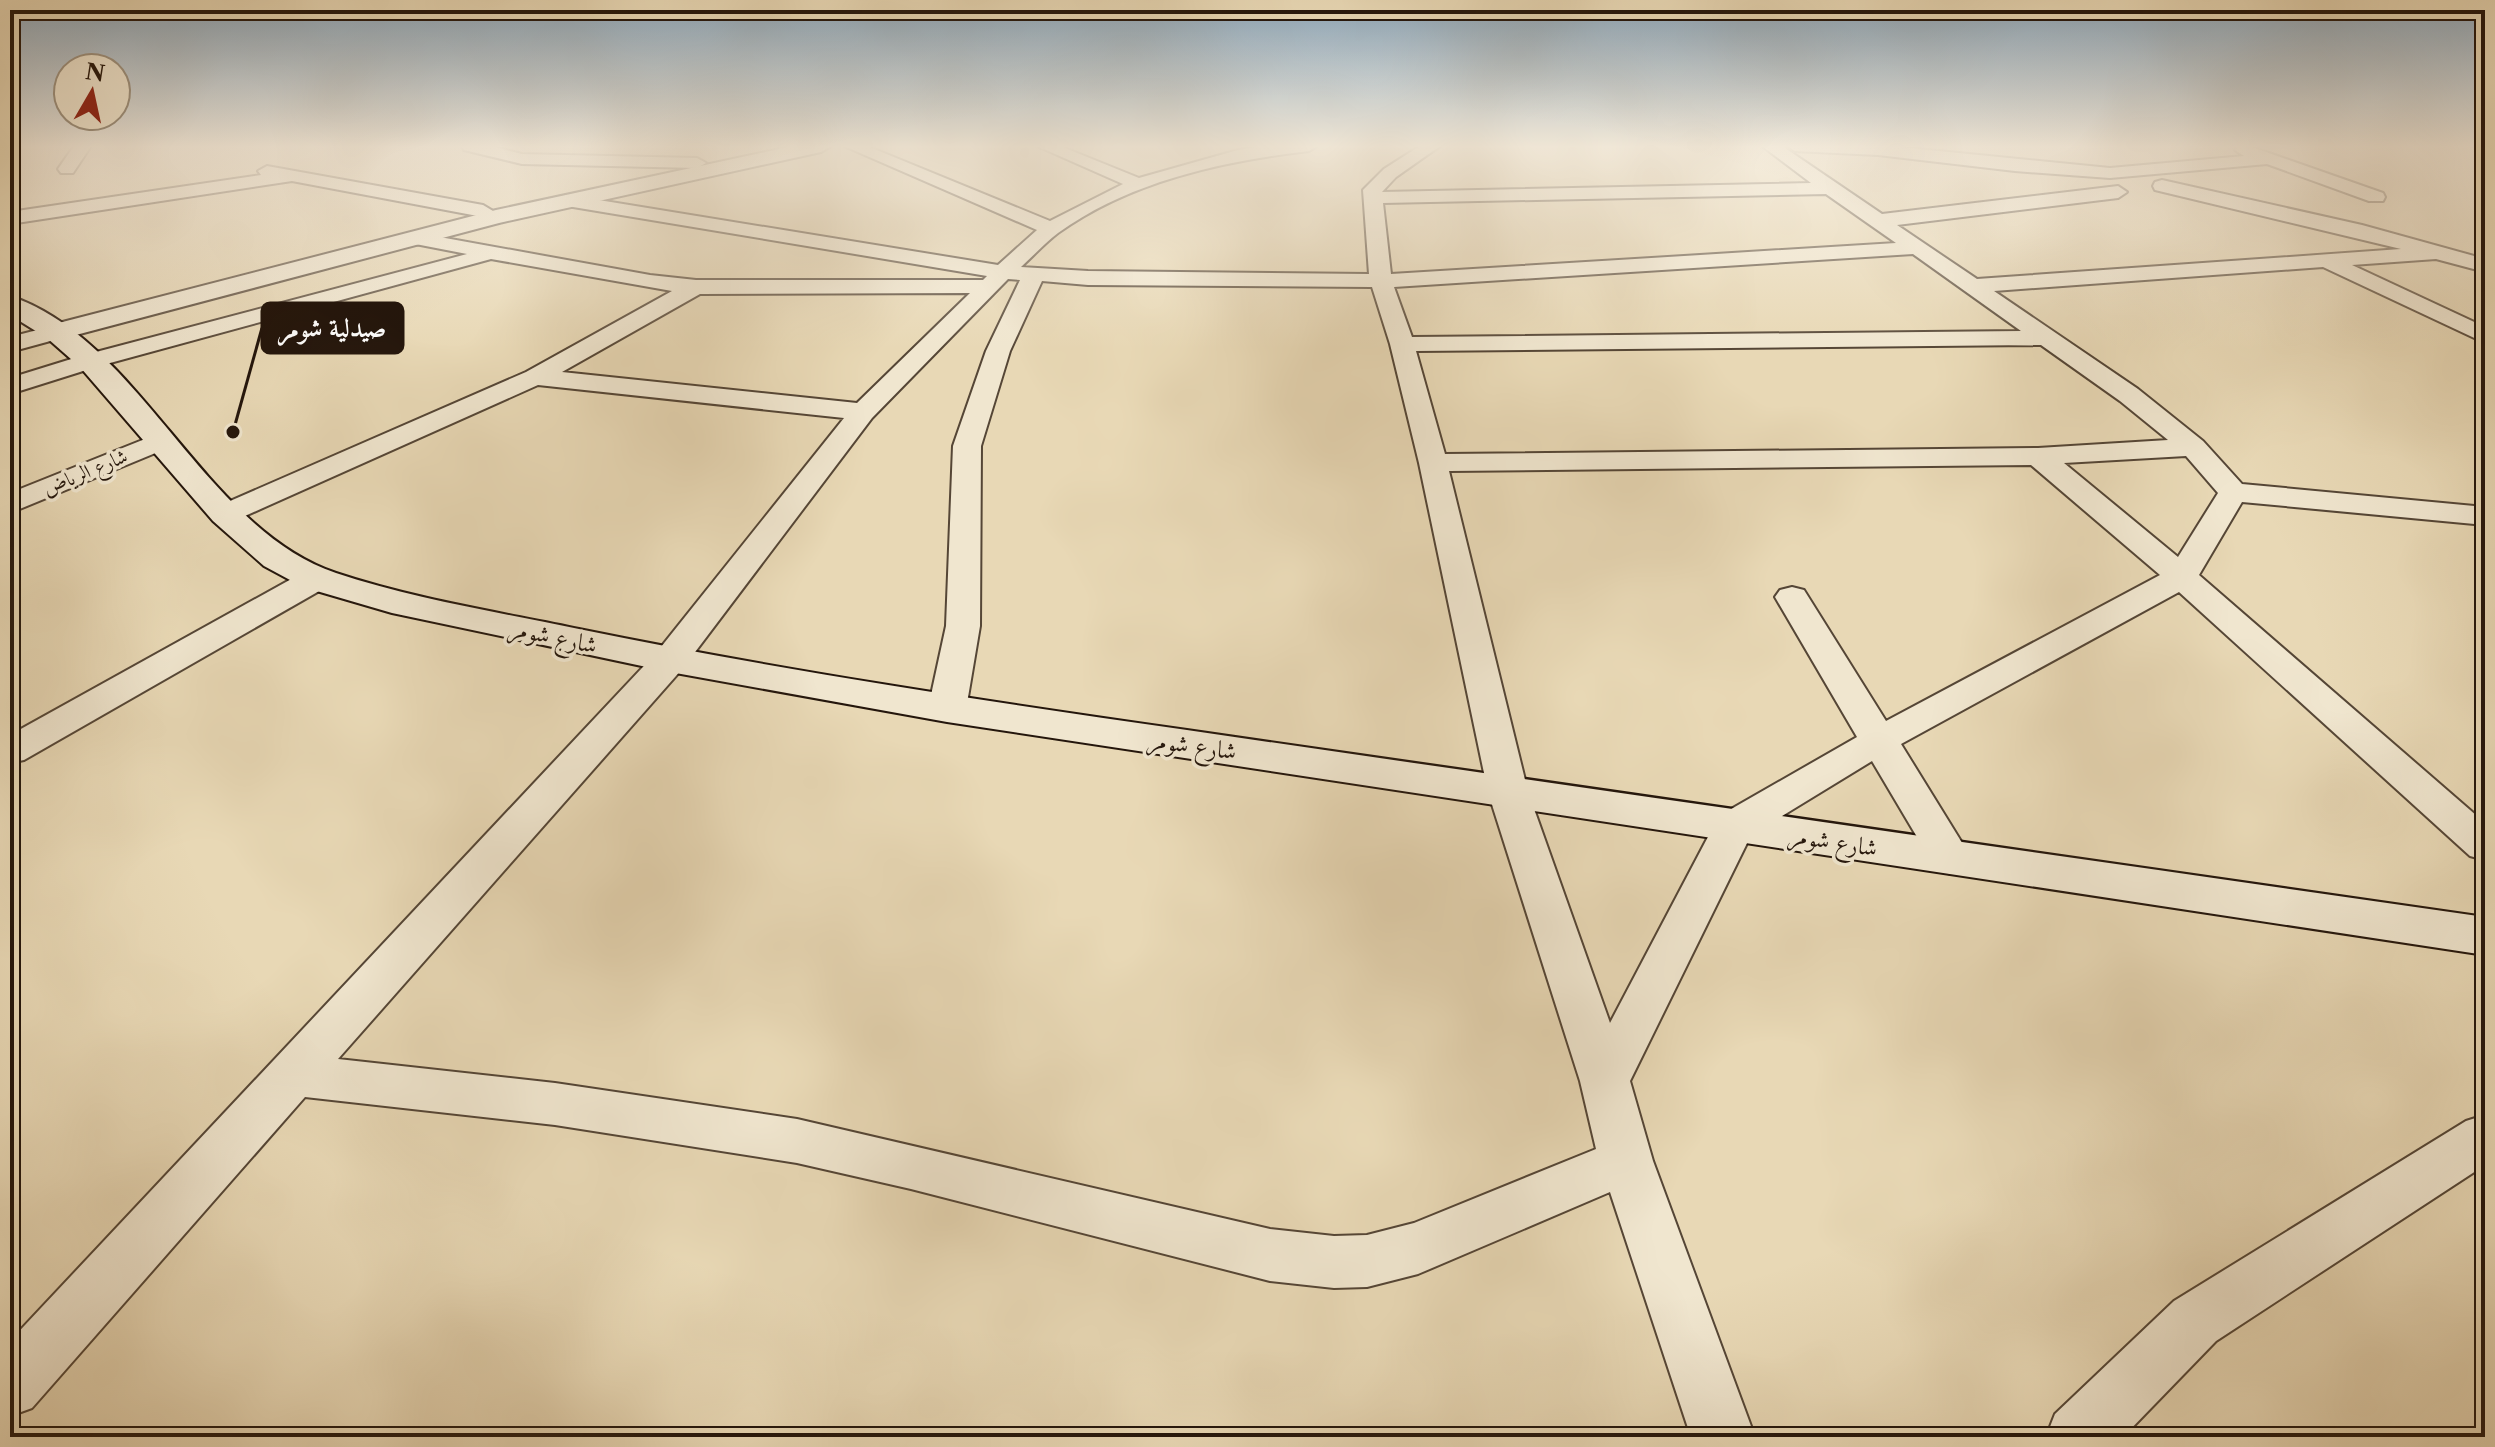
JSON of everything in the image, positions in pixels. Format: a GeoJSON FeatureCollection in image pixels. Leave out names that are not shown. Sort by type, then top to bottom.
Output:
{"type":"FeatureCollection","features":[{"type":"Feature","properties":{"kind":"main road"},"geometry":{"type":"LineString","coordinates":[[29,326],[473,214]]}},
{"type":"Feature","properties":{"kind":"main road"},"geometry":{"type":"LineString","coordinates":[[29,326],[515,214]]}},
{"type":"Feature","properties":{"kind":"main road","name":"شارع شومر"},"geometry":{"type":"LineString","coordinates":[[29,326],[90,361],[225,514],[277,558],[316,579],[406,605],[670,660],[947,709],[2485,936]]}},
{"type":"Feature","properties":{"kind":"street"},"geometry":{"type":"LineString","coordinates":[[10,218],[40,214]]}},
{"type":"Feature","properties":{"kind":"street"},"geometry":{"type":"LineString","coordinates":[[640,214],[1008,278]]}},
{"type":"Feature","properties":{"kind":"street"},"geometry":{"type":"LineString","coordinates":[[1014,214],[1051,229]]}},
{"type":"Feature","properties":{"kind":"street"},"geometry":{"type":"LineString","coordinates":[[10,1386],[670,660],[863,412],[1008,278],[1051,229],[1080,214]]}},
{"type":"Feature","properties":{"kind":"street"},"geometry":{"type":"LineString","coordinates":[[1373,214],[1381,281],[1402,344],[1433,463],[1508,792],[1605,1081],[1626,1161],[1723,1437]]}},
{"type":"Feature","properties":{"kind":"street"},"geometry":{"type":"LineString","coordinates":[[1866,214],[2129,395],[2193,447],[2233,492],[2485,516]]}},
{"type":"Feature","properties":{"kind":"street"},"geometry":{"type":"LineString","coordinates":[[1877,221],[1938,214]]}},
{"type":"Feature","properties":{"kind":"street"},"geometry":{"type":"LineString","coordinates":[[2279,214],[2442,252],[2485,266]]}},
{"type":"Feature","properties":{"kind":"street"},"geometry":{"type":"LineString","coordinates":[[412,238],[696,287],[1008,278],[1381,281],[1916,248]]}},
{"type":"Feature","properties":{"kind":"street"},"geometry":{"type":"LineString","coordinates":[[1974,286],[2322,258],[2442,252]]}},
{"type":"Feature","properties":{"kind":"street"},"geometry":{"type":"LineString","coordinates":[[10,386],[90,361],[492,254]]}},
{"type":"Feature","properties":{"kind":"street"},"geometry":{"type":"LineString","coordinates":[[2322,258],[2485,336]]}},
{"type":"Feature","properties":{"kind":"street"},"geometry":{"type":"LineString","coordinates":[[947,709],[963,626],[967,446],[998,351],[1008,278]]}},
{"type":"Feature","properties":{"kind":"street"},"geometry":{"type":"LineString","coordinates":[[225,514],[535,377],[696,287]]}},
{"type":"Feature","properties":{"kind":"street"},"geometry":{"type":"LineString","coordinates":[[1402,344],[2046,338]]}},
{"type":"Feature","properties":{"kind":"street"},"geometry":{"type":"LineString","coordinates":[[535,377],[863,412]]}},
{"type":"Feature","properties":{"kind":"street","name":"شارع الرياض"},"geometry":{"type":"LineString","coordinates":[[10,504],[160,441]]}},
{"type":"Feature","properties":{"kind":"street"},"geometry":{"type":"LineString","coordinates":[[1433,463],[2038,456],[2193,447]]}},
{"type":"Feature","properties":{"kind":"street"},"geometry":{"type":"LineString","coordinates":[[2038,456],[2182,577],[2485,846]]}},
{"type":"Feature","properties":{"kind":"street"},"geometry":{"type":"LineString","coordinates":[[1605,1081],[1734,826],[1878,741],[2182,577],[2233,492]]}},
{"type":"Feature","properties":{"kind":"street"},"geometry":{"type":"LineString","coordinates":[[10,751],[316,579]]}},
{"type":"Feature","properties":{"kind":"street"},"geometry":{"type":"LineString","coordinates":[[1792,597],[1951,859]]}},
{"type":"Feature","properties":{"kind":"street"},"geometry":{"type":"LineString","coordinates":[[294,1075],[555,1104],[797,1141],[911,1166],[1270,1255],[1334,1262],[1367,1261],[1418,1248],[1626,1161]]}},
{"type":"Feature","properties":{"kind":"street"},"geometry":{"type":"LineString","coordinates":[[2078,1437],[2195,1321],[2485,1137]]}},
{"type":"Feature","properties":{"kind":"place","name":"صيدلية شومر"},"geometry":{"type":"Point","coordinates":[233,432]}}]}
